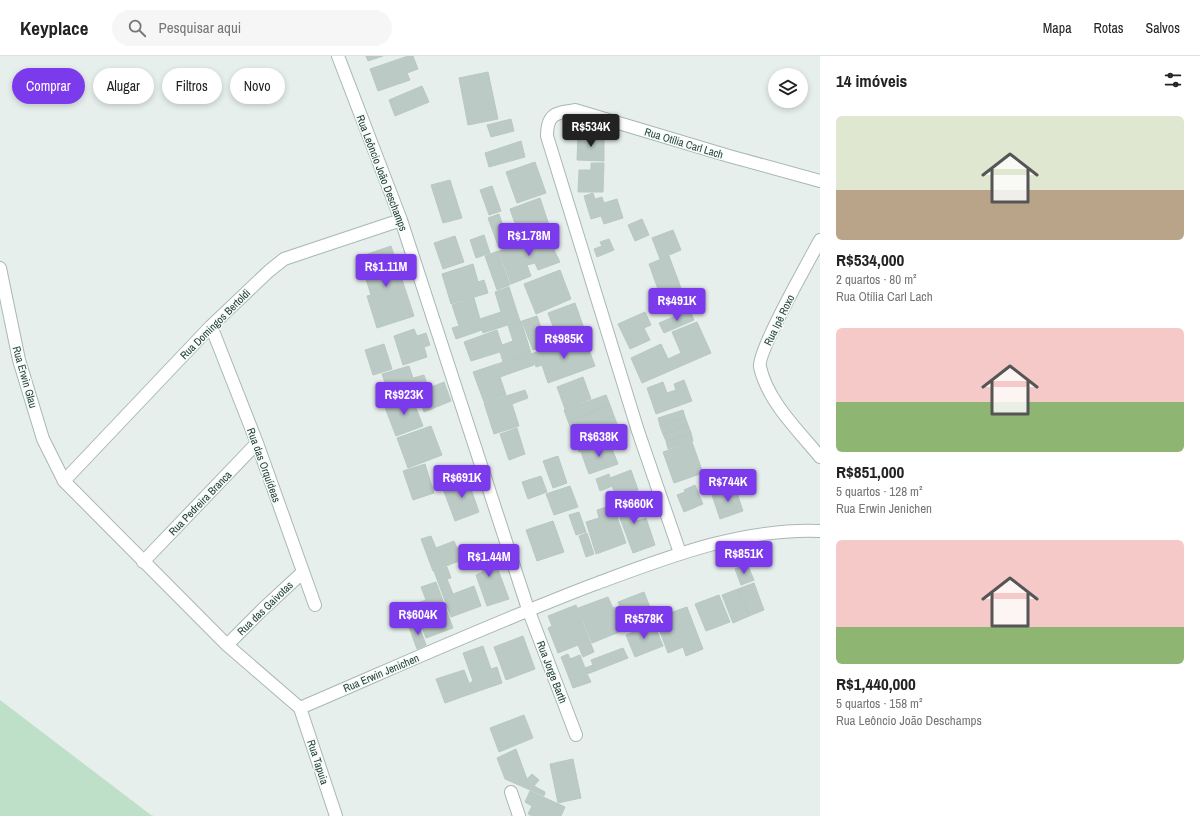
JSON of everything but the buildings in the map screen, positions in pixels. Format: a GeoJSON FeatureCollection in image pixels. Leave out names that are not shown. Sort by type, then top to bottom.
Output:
{"type":"FeatureCollection","features":[{"type":"Feature","properties":{"kind":"street","name":"Rua Leôncio João Deschamps"},"geometry":{"type":"LineString","coordinates":[[338,56],[401,220],[528,609]]}},
{"type":"Feature","properties":{"kind":"street","name":"Rua Otília Carl Lach"},"geometry":{"type":"LineString","coordinates":[[680,553],[636,423],[548,136],[547,125],[550,118],[560,112],[575,110],[728,156],[820,181]]}},
{"type":"Feature","properties":{"kind":"street","name":"Rua Domingos Bertoldi"},"geometry":{"type":"LineString","coordinates":[[64,481],[211,326],[269,271],[284,259],[401,220]]}},
{"type":"Feature","properties":{"kind":"street","name":"Rua Ipê Roxo"},"geometry":{"type":"LineString","coordinates":[[820,240],[768,337],[759,365],[768,392],[820,458]]}},
{"type":"Feature","properties":{"kind":"street","name":"Rua Erwin Glau"},"geometry":{"type":"LineString","coordinates":[[0,268],[19,360],[43,439],[64,481]]}},
{"type":"Feature","properties":{"kind":"street","name":"Rua das Orquídeas"},"geometry":{"type":"LineString","coordinates":[[211,326],[257,443],[315,605]]}},
{"type":"Feature","properties":{"kind":"street","name":"Rua Pedreira Branca"},"geometry":{"type":"LineString","coordinates":[[143,562],[257,443]]}},
{"type":"Feature","properties":{"kind":"street"},"geometry":{"type":"LineString","coordinates":[[64,481],[143,562],[228,645],[300,708]]}},
{"type":"Feature","properties":{"kind":"street","name":"Rua Erwin Jenichen"},"geometry":{"type":"LineString","coordinates":[[300,708],[528,609],[680,553],[752,535],[820,531]]}},
{"type":"Feature","properties":{"kind":"street","name":"Rua das Gaivotas"},"geometry":{"type":"LineString","coordinates":[[228,645],[263,608],[303,572]]}},
{"type":"Feature","properties":{"kind":"street","name":"Rua Jorge Barth"},"geometry":{"type":"LineString","coordinates":[[528,609],[576,735]]}},
{"type":"Feature","properties":{"kind":"street","name":"Rua Tapuia"},"geometry":{"type":"LineString","coordinates":[[300,708],[336,816]]}},
{"type":"Feature","properties":{"kind":"street"},"geometry":{"type":"LineString","coordinates":[[511,792],[518,816]]}},
{"type":"Feature","properties":{"kind":"green space"},"geometry":{"type":"Polygon","coordinates":[[[0,700],[151,815],[154,816],[0,816],[0,700]]]}}]}
